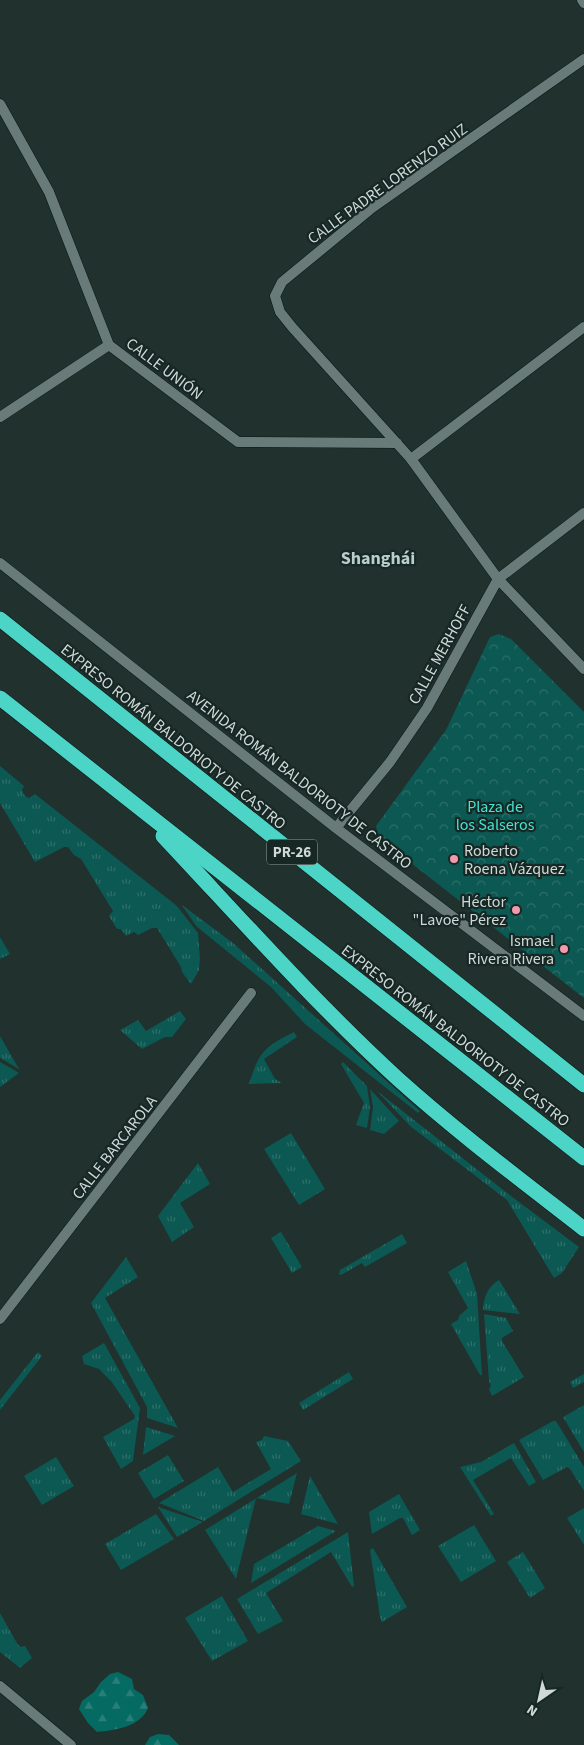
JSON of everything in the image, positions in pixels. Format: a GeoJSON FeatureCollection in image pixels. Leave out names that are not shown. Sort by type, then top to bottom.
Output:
{"type":"FeatureCollection","features":[{"type":"Feature","properties":{"kind":"highway","name":"EXPRESO ROMÁN BALDORIOTY DE CASTRO"},"geometry":{"type":"LineString","coordinates":[[0,620],[584,1085]]}},
{"type":"Feature","properties":{"kind":"highway","name":"EXPRESO ROMÁN BALDORIOTY DE CASTRO"},"geometry":{"type":"LineString","coordinates":[[0,698],[584,1158]]}},
{"type":"Feature","properties":{"kind":"highway"},"geometry":{"type":"LineString","coordinates":[[127,798],[318,1001],[398,1078],[439,1115],[584,1229]]}},
{"type":"Feature","properties":{"kind":"street","name":"CALLE PADRE LORENZO RUIZ"},"geometry":{"type":"LineString","coordinates":[[397,443],[280,312],[275,296],[278,289],[282,282],[372,208],[584,59]]}},
{"type":"Feature","properties":{"kind":"street","name":"CALLE UNIÓN"},"geometry":{"type":"LineString","coordinates":[[0,104],[48,192],[110,344],[238,442],[397,443]]}},
{"type":"Feature","properties":{"kind":"street"},"geometry":{"type":"LineString","coordinates":[[412,459],[584,327]]}},
{"type":"Feature","properties":{"kind":"street"},"geometry":{"type":"LineString","coordinates":[[0,417],[110,344]]}},
{"type":"Feature","properties":{"kind":"street"},"geometry":{"type":"LineString","coordinates":[[397,443],[412,459],[498,579],[584,669]]}},
{"type":"Feature","properties":{"kind":"street","name":"CALLE MERHOFF"},"geometry":{"type":"LineString","coordinates":[[336,828],[390,762],[427,708],[498,579],[584,513]]}},
{"type":"Feature","properties":{"kind":"street","name":"AVENIDA ROMÁN BALDORIOTY DE CASTRO"},"geometry":{"type":"LineString","coordinates":[[0,563],[336,828],[584,1016]]}},
{"type":"Feature","properties":{"kind":"street","name":"CALLE BARCAROLA"},"geometry":{"type":"LineString","coordinates":[[0,1319],[251,993]]}},
{"type":"Feature","properties":{"kind":"street"},"geometry":{"type":"LineString","coordinates":[[0,1686],[71,1745]]}},
{"type":"Feature","properties":{"kind":"green space","name":"Plaza de los Salseros"},"geometry":{"type":"Polygon","coordinates":[[[499,634],[511,639],[584,712],[584,998],[379,838],[376,826],[446,730],[490,637],[499,634]]]}},
{"type":"Feature","properties":{"kind":"green space"},"geometry":{"type":"Polygon","coordinates":[[[0,766],[24,786],[22,790],[25,796],[29,798],[35,794],[177,906],[198,933],[199,970],[191,984],[157,928],[152,928],[138,935],[134,932],[126,936],[121,929],[117,929],[109,916],[113,911],[81,859],[74,855],[68,847],[64,847],[35,862],[0,803],[0,766]]]}},
{"type":"Feature","properties":{"kind":"green space"},"geometry":{"type":"Polygon","coordinates":[[[182,905],[233,943],[420,1111],[418,1113],[305,1024],[271,987],[196,926],[182,905]]]}},
{"type":"Feature","properties":{"kind":"green space"},"geometry":{"type":"Polygon","coordinates":[[[0,937],[10,954],[0,959],[0,937]]]}},
{"type":"Feature","properties":{"kind":"green space"},"geometry":{"type":"Polygon","coordinates":[[[180,1011],[186,1019],[172,1037],[165,1037],[142,1049],[120,1030],[138,1020],[146,1031],[180,1011]]]}},
{"type":"Feature","properties":{"kind":"green space"},"geometry":{"type":"Polygon","coordinates":[[[294,1032],[297,1037],[264,1059],[275,1079],[282,1083],[249,1084],[256,1064],[264,1052],[276,1042],[294,1032]]]}},
{"type":"Feature","properties":{"kind":"green space"},"geometry":{"type":"Polygon","coordinates":[[[0,1036],[19,1069],[0,1058],[0,1036]]]}},
{"type":"Feature","properties":{"kind":"green space"},"geometry":{"type":"Polygon","coordinates":[[[0,1062],[19,1073],[0,1087],[0,1062]]]}},
{"type":"Feature","properties":{"kind":"green space"},"geometry":{"type":"Polygon","coordinates":[[[343,1062],[367,1086],[370,1108],[367,1128],[356,1125],[364,1103],[341,1064],[343,1062]]]}},
{"type":"Feature","properties":{"kind":"green space"},"geometry":{"type":"Polygon","coordinates":[[[370,1089],[399,1121],[384,1134],[370,1130],[373,1107],[370,1089]]]}},
{"type":"Feature","properties":{"kind":"green space"},"geometry":{"type":"Polygon","coordinates":[[[377,1091],[579,1247],[562,1273],[554,1278],[507,1200],[410,1126],[377,1091]]]}},
{"type":"Feature","properties":{"kind":"green space"},"geometry":{"type":"Polygon","coordinates":[[[291,1133],[325,1189],[299,1205],[264,1149],[291,1133]]]}},
{"type":"Feature","properties":{"kind":"green space"},"geometry":{"type":"Polygon","coordinates":[[[198,1163],[210,1184],[180,1203],[194,1227],[172,1242],[158,1216],[198,1163]]]}},
{"type":"Feature","properties":{"kind":"green space"},"geometry":{"type":"Polygon","coordinates":[[[281,1232],[302,1267],[292,1273],[271,1238],[281,1232]]]}},
{"type":"Feature","properties":{"kind":"green space"},"geometry":{"type":"Polygon","coordinates":[[[402,1234],[407,1243],[365,1267],[362,1263],[341,1275],[339,1274],[340,1270],[402,1234]]]}},
{"type":"Feature","properties":{"kind":"green space"},"geometry":{"type":"Polygon","coordinates":[[[126,1257],[138,1277],[105,1298],[178,1428],[147,1418],[147,1407],[91,1303],[126,1257]]]}},
{"type":"Feature","properties":{"kind":"green space"},"geometry":{"type":"Polygon","coordinates":[[[466,1261],[477,1294],[482,1375],[480,1375],[451,1324],[458,1320],[459,1316],[468,1308],[448,1272],[466,1261]]]}},
{"type":"Feature","properties":{"kind":"green space"},"geometry":{"type":"Polygon","coordinates":[[[499,1280],[520,1314],[483,1310],[487,1293],[499,1280]]]}},
{"type":"Feature","properties":{"kind":"green space"},"geometry":{"type":"Polygon","coordinates":[[[484,1314],[506,1318],[513,1331],[502,1338],[502,1341],[524,1377],[492,1396],[489,1389],[491,1386],[489,1381],[484,1314]]]}},
{"type":"Feature","properties":{"kind":"green space"},"geometry":{"type":"Polygon","coordinates":[[[104,1343],[140,1408],[133,1461],[121,1469],[103,1437],[134,1419],[135,1416],[111,1381],[99,1369],[84,1364],[82,1356],[104,1343]]]}},
{"type":"Feature","properties":{"kind":"green space"},"geometry":{"type":"Polygon","coordinates":[[[38,1352],[42,1356],[0,1410],[0,1400],[38,1352]]]}},
{"type":"Feature","properties":{"kind":"green space"},"geometry":{"type":"Polygon","coordinates":[[[349,1372],[353,1379],[303,1410],[299,1403],[349,1372]]]}},
{"type":"Feature","properties":{"kind":"green space"},"geometry":{"type":"Polygon","coordinates":[[[584,1374],[584,1382],[573,1388],[570,1382],[584,1374]]]}},
{"type":"Feature","properties":{"kind":"green space"},"geometry":{"type":"Polygon","coordinates":[[[584,1405],[584,1452],[563,1417],[584,1405]]]}},
{"type":"Feature","properties":{"kind":"green space"},"geometry":{"type":"Polygon","coordinates":[[[556,1421],[584,1467],[584,1491],[567,1467],[543,1480],[519,1440],[556,1421]]]}},
{"type":"Feature","properties":{"kind":"green space"},"geometry":{"type":"Polygon","coordinates":[[[146,1427],[175,1436],[143,1455],[146,1427]]]}},
{"type":"Feature","properties":{"kind":"green space"},"geometry":{"type":"Polygon","coordinates":[[[264,1436],[288,1441],[301,1461],[204,1521],[159,1503],[218,1467],[233,1492],[271,1469],[256,1442],[262,1440],[264,1436]]]}},
{"type":"Feature","properties":{"kind":"green space"},"geometry":{"type":"Polygon","coordinates":[[[514,1443],[536,1482],[529,1486],[511,1458],[473,1480],[494,1514],[491,1516],[460,1467],[481,1462],[514,1443]]]}},
{"type":"Feature","properties":{"kind":"green space"},"geometry":{"type":"Polygon","coordinates":[[[168,1455],[184,1481],[154,1499],[138,1473],[168,1455]]]}},
{"type":"Feature","properties":{"kind":"green space"},"geometry":{"type":"Polygon","coordinates":[[[56,1457],[74,1486],[42,1505],[24,1476],[56,1457]]]}},
{"type":"Feature","properties":{"kind":"green space"},"geometry":{"type":"Polygon","coordinates":[[[297,1473],[289,1504],[257,1498],[297,1473]]]}},
{"type":"Feature","properties":{"kind":"green space"},"geometry":{"type":"Polygon","coordinates":[[[310,1476],[338,1524],[301,1514],[310,1476]]]}},
{"type":"Feature","properties":{"kind":"green space"},"geometry":{"type":"Polygon","coordinates":[[[399,1494],[420,1530],[412,1535],[403,1518],[400,1518],[372,1534],[369,1512],[399,1494]]]}},
{"type":"Feature","properties":{"kind":"green space"},"geometry":{"type":"Polygon","coordinates":[[[256,1498],[236,1579],[205,1530],[256,1498]]]}},
{"type":"Feature","properties":{"kind":"green space"},"geometry":{"type":"Polygon","coordinates":[[[158,1507],[203,1522],[177,1537],[158,1507]]]}},
{"type":"Feature","properties":{"kind":"green space"},"geometry":{"type":"Polygon","coordinates":[[[584,1508],[584,1545],[567,1518],[584,1508]]]}},
{"type":"Feature","properties":{"kind":"green space"},"geometry":{"type":"Polygon","coordinates":[[[156,1514],[174,1539],[121,1570],[105,1544],[156,1514]]]}},
{"type":"Feature","properties":{"kind":"green space"},"geometry":{"type":"Polygon","coordinates":[[[474,1525],[496,1561],[461,1582],[438,1546],[474,1525]]]}},
{"type":"Feature","properties":{"kind":"green space"},"geometry":{"type":"Polygon","coordinates":[[[318,1526],[336,1531],[251,1583],[254,1564],[318,1526]]]}},
{"type":"Feature","properties":{"kind":"green space"},"geometry":{"type":"Polygon","coordinates":[[[348,1532],[354,1586],[352,1587],[331,1552],[266,1593],[283,1621],[258,1634],[237,1599],[348,1532]]]}},
{"type":"Feature","properties":{"kind":"green space"},"geometry":{"type":"Polygon","coordinates":[[[373,1548],[407,1607],[382,1622],[370,1550],[373,1548]]]}},
{"type":"Feature","properties":{"kind":"green space"},"geometry":{"type":"Polygon","coordinates":[[[523,1552],[545,1588],[530,1598],[507,1562],[523,1552]]]}},
{"type":"Feature","properties":{"kind":"green space"},"geometry":{"type":"Polygon","coordinates":[[[222,1596],[248,1641],[212,1661],[185,1618],[222,1596]]]}},
{"type":"Feature","properties":{"kind":"green space"},"geometry":{"type":"Polygon","coordinates":[[[0,1613],[18,1645],[21,1647],[25,1646],[32,1658],[20,1668],[0,1652],[0,1613]]]}},
{"type":"Feature","properties":{"kind":"green space"},"geometry":{"type":"Polygon","coordinates":[[[118,1672],[132,1679],[134,1689],[143,1695],[148,1708],[139,1719],[127,1726],[97,1732],[88,1723],[79,1709],[82,1701],[94,1692],[101,1682],[110,1674],[118,1672]]]}},
{"type":"Feature","properties":{"kind":"green space"},"geometry":{"type":"Polygon","coordinates":[[[158,1734],[169,1735],[179,1745],[145,1745],[150,1737],[158,1734]]]}},
{"type":"Feature","properties":{"kind":"place","name":"Roberto Roena Vázquez"},"geometry":{"type":"Point","coordinates":[454,859]}},
{"type":"Feature","properties":{"kind":"place","name":"Héctor \"Lavoe\" Pérez"},"geometry":{"type":"Point","coordinates":[516,910]}},
{"type":"Feature","properties":{"kind":"place","name":"Ismael Rivera Rivera"},"geometry":{"type":"Point","coordinates":[564,949]}},
{"type":"Feature","properties":{"kind":"district","name":"Shanghái"},"geometry":{"type":"Point","coordinates":[378,558]}}]}
